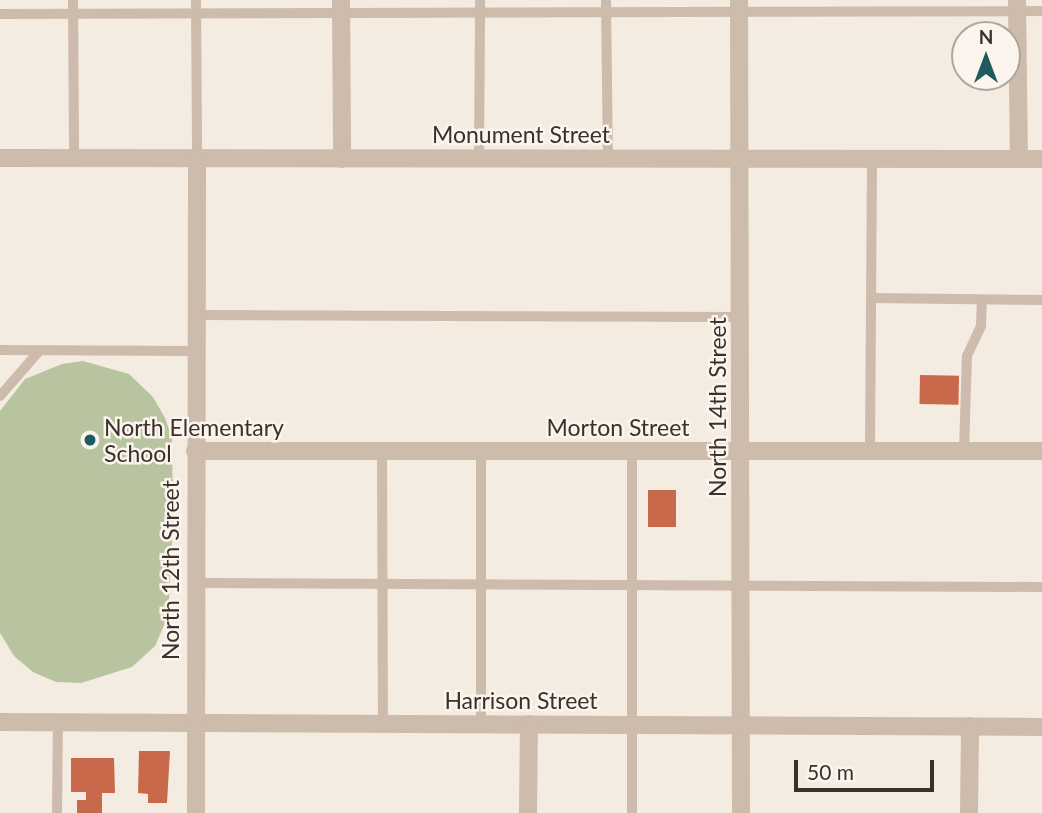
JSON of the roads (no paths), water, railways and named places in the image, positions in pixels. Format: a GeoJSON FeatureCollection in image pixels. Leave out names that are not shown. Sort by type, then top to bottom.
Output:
{"type":"FeatureCollection","features":[{"type":"Feature","properties":{"kind":"street"},"geometry":{"type":"LineString","coordinates":[[341,6],[342,159]]}},
{"type":"Feature","properties":{"kind":"street","name":"North 14th Street"},"geometry":{"type":"LineString","coordinates":[[739,6],[741,813]]}},
{"type":"Feature","properties":{"kind":"street"},"geometry":{"type":"LineString","coordinates":[[1017,6],[1019,159]]}},
{"type":"Feature","properties":{"kind":"street","name":"Monument Street"},"geometry":{"type":"LineString","coordinates":[[0,159],[1042,159]]}},
{"type":"Feature","properties":{"kind":"street","name":"North 12th Street"},"geometry":{"type":"LineString","coordinates":[[196,813],[197,159]]}},
{"type":"Feature","properties":{"kind":"street","name":"Morton Street"},"geometry":{"type":"LineString","coordinates":[[195,451],[1042,451]]}},
{"type":"Feature","properties":{"kind":"street","name":"Harrison Street"},"geometry":{"type":"LineString","coordinates":[[0,722],[1042,727]]}},
{"type":"Feature","properties":{"kind":"street"},"geometry":{"type":"LineString","coordinates":[[528,813],[529,724]]}},
{"type":"Feature","properties":{"kind":"street"},"geometry":{"type":"LineString","coordinates":[[969,813],[970,726]]}},
{"type":"Feature","properties":{"kind":"lane"},"geometry":{"type":"LineString","coordinates":[[73,0],[74,159]]}},
{"type":"Feature","properties":{"kind":"lane"},"geometry":{"type":"LineString","coordinates":[[196,0],[197,159]]}},
{"type":"Feature","properties":{"kind":"lane"},"geometry":{"type":"LineString","coordinates":[[479,159],[480,0]]}},
{"type":"Feature","properties":{"kind":"lane"},"geometry":{"type":"LineString","coordinates":[[606,0],[608,158]]}},
{"type":"Feature","properties":{"kind":"lane"},"geometry":{"type":"LineString","coordinates":[[0,14],[196,13],[341,6],[480,12],[606,12],[739,6],[1017,6],[1042,11]]}},
{"type":"Feature","properties":{"kind":"lane"},"geometry":{"type":"LineString","coordinates":[[870,451],[872,158]]}},
{"type":"Feature","properties":{"kind":"lane"},"geometry":{"type":"LineString","coordinates":[[872,298],[1042,300]]}},
{"type":"Feature","properties":{"kind":"lane"},"geometry":{"type":"LineString","coordinates":[[964,451],[967,356],[981,326],[982,300]]}},
{"type":"Feature","properties":{"kind":"lane"},"geometry":{"type":"LineString","coordinates":[[196,315],[741,317]]}},
{"type":"Feature","properties":{"kind":"lane"},"geometry":{"type":"LineString","coordinates":[[0,350],[195,351]]}},
{"type":"Feature","properties":{"kind":"lane"},"geometry":{"type":"LineString","coordinates":[[0,396],[40,350]]}},
{"type":"Feature","properties":{"kind":"lane"},"geometry":{"type":"LineString","coordinates":[[382,451],[380,584],[383,724]]}},
{"type":"Feature","properties":{"kind":"lane"},"geometry":{"type":"LineString","coordinates":[[481,451],[481,724]]}},
{"type":"Feature","properties":{"kind":"lane"},"geometry":{"type":"LineString","coordinates":[[632,451],[632,813]]}},
{"type":"Feature","properties":{"kind":"lane"},"geometry":{"type":"LineString","coordinates":[[195,583],[1042,587]]}},
{"type":"Feature","properties":{"kind":"lane"},"geometry":{"type":"LineString","coordinates":[[57,813],[58,723]]}},
{"type":"Feature","properties":{"kind":"place","name":"North Elementary School"},"geometry":{"type":"Point","coordinates":[90,440]}}]}
